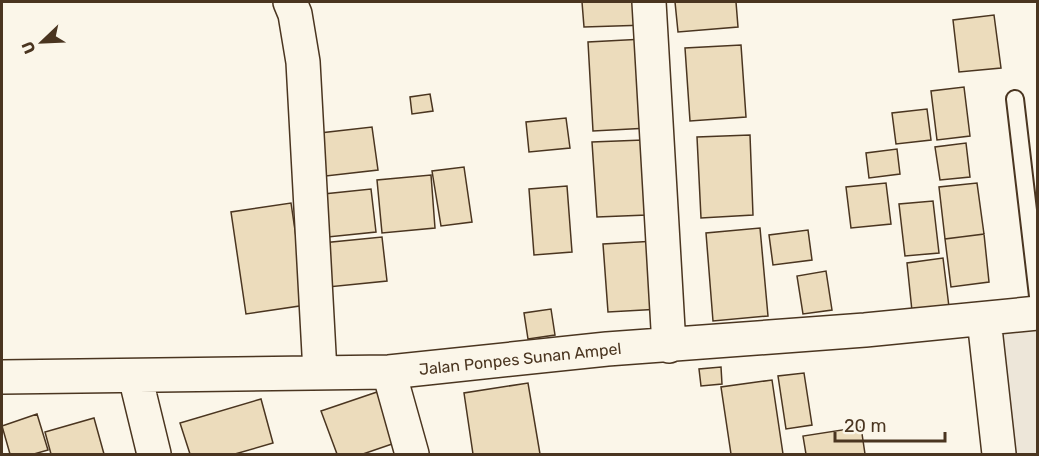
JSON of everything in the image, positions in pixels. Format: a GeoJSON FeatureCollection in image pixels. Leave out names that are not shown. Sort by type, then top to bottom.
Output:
{"type":"FeatureCollection","features":[{"type":"Feature","properties":{"kind":"street"},"geometry":{"type":"LineString","coordinates":[[290,2],[295,14],[303,62],[320,372]]}},
{"type":"Feature","properties":{"kind":"street"},"geometry":{"type":"LineString","coordinates":[[649,2],[669,346]]}},
{"type":"Feature","properties":{"kind":"street","name":"Jalan Ponpes Sunan Ampel"},"geometry":{"type":"LineString","coordinates":[[2,377],[390,372],[607,349],[669,346],[1038,313]]}},
{"type":"Feature","properties":{"kind":"street"},"geometry":{"type":"LineString","coordinates":[[984,319],[999,454]]}},
{"type":"Feature","properties":{"kind":"street"},"geometry":{"type":"LineString","coordinates":[[390,372],[412,454]]}},
{"type":"Feature","properties":{"kind":"street"},"geometry":{"type":"LineString","coordinates":[[135,376],[154,454]]}},
{"type":"Feature","properties":{"kind":"lane"},"geometry":{"type":"LineString","coordinates":[[1015,99],[1038,296]]}},
{"type":"Feature","properties":{"kind":"shaded area"},"geometry":{"type":"Polygon","coordinates":[[[1037,313],[1037,454],[999,454],[984,319],[1037,313]]]}},
{"type":"Feature","properties":{"kind":"building"},"geometry":{"type":"Polygon","coordinates":[[[582,2],[646,2],[647,25],[584,27],[582,2]]]}},
{"type":"Feature","properties":{"kind":"building"},"geometry":{"type":"Polygon","coordinates":[[[675,2],[736,2],[738,27],[678,32],[675,2]]]}},
{"type":"Feature","properties":{"kind":"building"},"geometry":{"type":"Polygon","coordinates":[[[994,15],[1001,68],[959,72],[953,20],[994,15]]]}},
{"type":"Feature","properties":{"kind":"building"},"geometry":{"type":"Polygon","coordinates":[[[644,39],[649,128],[593,131],[588,42],[644,39]]]}},
{"type":"Feature","properties":{"kind":"building"},"geometry":{"type":"Polygon","coordinates":[[[741,45],[746,117],[690,121],[685,48],[741,45]]]}},
{"type":"Feature","properties":{"kind":"building"},"geometry":{"type":"Polygon","coordinates":[[[964,87],[970,136],[937,140],[931,91],[964,87]]]}},
{"type":"Feature","properties":{"kind":"building"},"geometry":{"type":"Polygon","coordinates":[[[430,94],[433,111],[412,114],[410,97],[430,94]]]}},
{"type":"Feature","properties":{"kind":"building"},"geometry":{"type":"Polygon","coordinates":[[[927,109],[931,140],[896,144],[892,113],[927,109]]]}},
{"type":"Feature","properties":{"kind":"building"},"geometry":{"type":"Polygon","coordinates":[[[566,118],[570,148],[529,152],[526,122],[566,118]]]}},
{"type":"Feature","properties":{"kind":"building"},"geometry":{"type":"Polygon","coordinates":[[[372,127],[378,170],[317,177],[311,134],[372,127]]]}},
{"type":"Feature","properties":{"kind":"building"},"geometry":{"type":"Polygon","coordinates":[[[750,135],[753,215],[701,218],[697,137],[750,135]]]}},
{"type":"Feature","properties":{"kind":"building"},"geometry":{"type":"Polygon","coordinates":[[[643,140],[647,215],[597,217],[592,142],[643,140]]]}},
{"type":"Feature","properties":{"kind":"building"},"geometry":{"type":"Polygon","coordinates":[[[966,143],[970,177],[940,180],[935,147],[966,143]]]}},
{"type":"Feature","properties":{"kind":"building"},"geometry":{"type":"Polygon","coordinates":[[[897,149],[900,174],[869,178],[866,153],[897,149]]]}},
{"type":"Feature","properties":{"kind":"building"},"geometry":{"type":"Polygon","coordinates":[[[464,167],[472,222],[441,226],[432,171],[464,167]]]}},
{"type":"Feature","properties":{"kind":"building"},"geometry":{"type":"Polygon","coordinates":[[[431,175],[435,228],[382,233],[377,180],[431,175]]]}},
{"type":"Feature","properties":{"kind":"building"},"geometry":{"type":"Polygon","coordinates":[[[886,183],[891,224],[851,228],[846,187],[886,183]]]}},
{"type":"Feature","properties":{"kind":"building"},"geometry":{"type":"Polygon","coordinates":[[[977,183],[984,234],[945,239],[939,187],[977,183]]]}},
{"type":"Feature","properties":{"kind":"building"},"geometry":{"type":"Polygon","coordinates":[[[567,186],[572,252],[534,255],[529,189],[567,186]]]}},
{"type":"Feature","properties":{"kind":"building"},"geometry":{"type":"Polygon","coordinates":[[[371,189],[376,232],[318,238],[314,195],[371,189]]]}},
{"type":"Feature","properties":{"kind":"building"},"geometry":{"type":"Polygon","coordinates":[[[933,201],[939,253],[905,256],[899,204],[933,201]]]}},
{"type":"Feature","properties":{"kind":"building"},"geometry":{"type":"Polygon","coordinates":[[[291,203],[306,305],[246,314],[231,212],[291,203]]]}},
{"type":"Feature","properties":{"kind":"building"},"geometry":{"type":"Polygon","coordinates":[[[760,228],[768,316],[713,321],[706,233],[760,228]]]}},
{"type":"Feature","properties":{"kind":"building"},"geometry":{"type":"Polygon","coordinates":[[[808,230],[812,260],[773,265],[769,235],[808,230]]]}},
{"type":"Feature","properties":{"kind":"building"},"geometry":{"type":"Polygon","coordinates":[[[984,234],[989,282],[951,287],[945,239],[984,234]]]}},
{"type":"Feature","properties":{"kind":"building"},"geometry":{"type":"Polygon","coordinates":[[[382,237],[387,281],[328,287],[322,243],[382,237]]]}},
{"type":"Feature","properties":{"kind":"building"},"geometry":{"type":"Polygon","coordinates":[[[656,241],[661,309],[608,312],[603,244],[656,241]]]}},
{"type":"Feature","properties":{"kind":"building"},"geometry":{"type":"Polygon","coordinates":[[[943,258],[949,307],[912,311],[907,263],[943,258]]]}},
{"type":"Feature","properties":{"kind":"building"},"geometry":{"type":"Polygon","coordinates":[[[826,271],[832,310],[803,314],[797,276],[826,271]]]}},
{"type":"Feature","properties":{"kind":"building"},"geometry":{"type":"Polygon","coordinates":[[[551,309],[555,335],[528,339],[524,313],[551,309]]]}},
{"type":"Feature","properties":{"kind":"building"},"geometry":{"type":"Polygon","coordinates":[[[721,367],[722,384],[701,386],[699,369],[721,367]]]}},
{"type":"Feature","properties":{"kind":"building"},"geometry":{"type":"Polygon","coordinates":[[[804,373],[812,425],[786,429],[778,376],[804,373]]]}},
{"type":"Feature","properties":{"kind":"building"},"geometry":{"type":"Polygon","coordinates":[[[772,380],[783,454],[731,454],[721,387],[772,380]]]}},
{"type":"Feature","properties":{"kind":"building"},"geometry":{"type":"Polygon","coordinates":[[[528,383],[540,454],[473,454],[464,393],[528,383]]]}},
{"type":"Feature","properties":{"kind":"building"},"geometry":{"type":"Polygon","coordinates":[[[377,392],[395,443],[363,454],[337,454],[321,411],[377,392]]]}},
{"type":"Feature","properties":{"kind":"building"},"geometry":{"type":"Polygon","coordinates":[[[261,399],[273,443],[235,454],[190,454],[180,423],[261,399]]]}},
{"type":"Feature","properties":{"kind":"building"},"geometry":{"type":"Polygon","coordinates":[[[37,414],[48,450],[34,454],[10,454],[2,426],[37,414]]]}},
{"type":"Feature","properties":{"kind":"building"},"geometry":{"type":"Polygon","coordinates":[[[94,418],[104,454],[51,454],[45,432],[94,418]]]}},
{"type":"Feature","properties":{"kind":"building"},"geometry":{"type":"Polygon","coordinates":[[[861,427],[865,454],[806,454],[803,436],[861,427]]]}}]}
